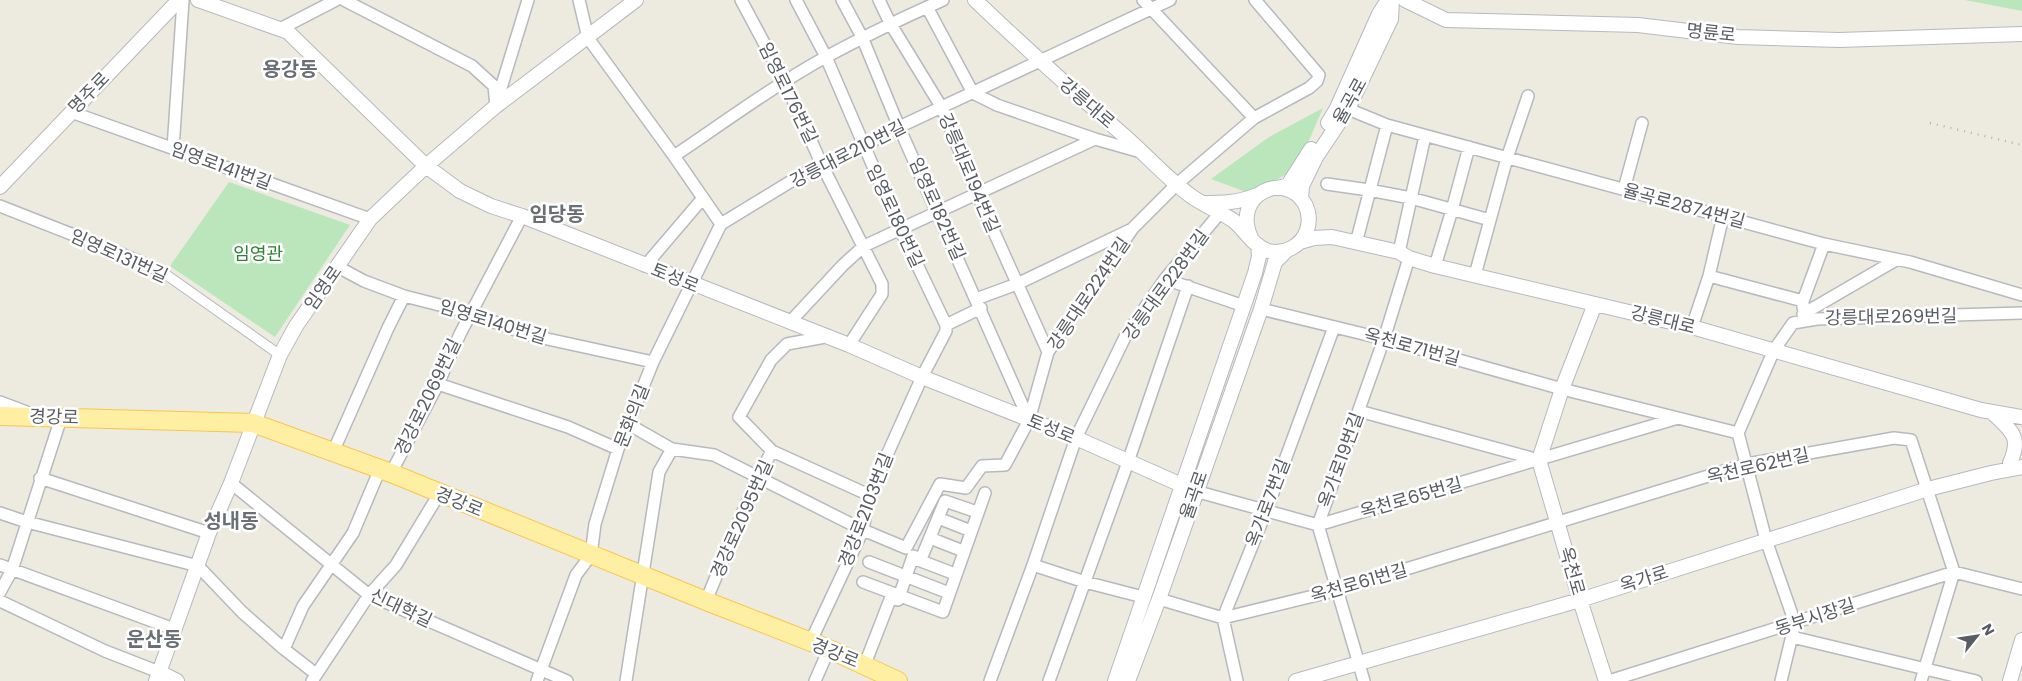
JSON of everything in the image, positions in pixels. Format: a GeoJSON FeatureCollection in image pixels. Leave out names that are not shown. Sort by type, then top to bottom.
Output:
{"type":"FeatureCollection","features":[{"type":"Feature","properties":{"kind":"main road","name":"경강로"},"geometry":{"type":"LineString","coordinates":[[0,416],[253,423],[386,471],[706,602],[864,664],[898,681]]}},
{"type":"Feature","properties":{"kind":"street","name":"명주로"},"geometry":{"type":"LineString","coordinates":[[0,187],[179,0]]}},
{"type":"Feature","properties":{"kind":"street"},"geometry":{"type":"LineString","coordinates":[[173,149],[183,0]]}},
{"type":"Feature","properties":{"kind":"street","name":"토성로"},"geometry":{"type":"LineString","coordinates":[[198,0],[288,32],[426,166],[460,191],[491,206],[522,216],[690,284],[849,345],[922,377],[1076,438],[1196,491]]}},
{"type":"Feature","properties":{"kind":"street"},"geometry":{"type":"LineString","coordinates":[[280,29],[336,0]]}},
{"type":"Feature","properties":{"kind":"street"},"geometry":{"type":"LineString","coordinates":[[344,0],[472,66],[494,86],[496,106]]}},
{"type":"Feature","properties":{"kind":"street"},"geometry":{"type":"LineString","coordinates":[[496,106],[528,0]]}},
{"type":"Feature","properties":{"kind":"street"},"geometry":{"type":"LineString","coordinates":[[579,0],[588,38],[721,224],[690,284]]}},
{"type":"Feature","properties":{"kind":"street","name":"임영로"},"geometry":{"type":"LineString","coordinates":[[157,677],[209,533],[231,483],[280,355],[296,326],[370,219],[426,166],[496,106],[636,0]]}},
{"type":"Feature","properties":{"kind":"street","name":"임영로176번길"},"geometry":{"type":"LineString","coordinates":[[741,0],[785,82],[821,163],[882,284],[882,294],[849,345]]}},
{"type":"Feature","properties":{"kind":"street","name":"임영로180번길"},"geometry":{"type":"LineString","coordinates":[[796,0],[826,57],[863,146],[946,325]]}},
{"type":"Feature","properties":{"kind":"street","name":"임영로182번길"},"geometry":{"type":"LineString","coordinates":[[842,0],[862,38],[899,127],[1029,420]]}},
{"type":"Feature","properties":{"kind":"street","name":"강릉대로194번길"},"geometry":{"type":"LineString","coordinates":[[878,0],[942,108],[977,194],[1048,352]]}},
{"type":"Feature","properties":{"kind":"street"},"geometry":{"type":"LineString","coordinates":[[674,156],[826,57],[890,23],[943,0]]}},
{"type":"Feature","properties":{"kind":"street","name":"강릉대로"},"geometry":{"type":"LineString","coordinates":[[975,0],[1177,184],[1202,203],[1233,221],[1254,242]]}},
{"type":"Feature","properties":{"kind":"street","name":"강릉대로210번길"},"geometry":{"type":"LineString","coordinates":[[721,224],[821,163],[863,146],[899,127],[1040,61],[1146,4],[1170,0]]}},
{"type":"Feature","properties":{"kind":"street","name":"강릉대로224번길"},"geometry":{"type":"LineString","coordinates":[[863,530],[906,548],[940,484],[966,488],[982,466],[1005,465],[1029,420],[1048,352],[1133,228],[1177,184],[1254,118],[1309,88],[1317,81],[1319,75],[1255,0]]}},
{"type":"Feature","properties":{"kind":"street","name":"율곡로"},"geometry":{"type":"LineString","coordinates":[[1301,199],[1302,186],[1316,157],[1348,109],[1391,19],[1390,0]]}},
{"type":"Feature","properties":{"kind":"street","name":"율곡로"},"geometry":{"type":"LineString","coordinates":[[1279,188],[1288,184],[1294,177],[1336,110],[1379,14],[1390,0]]}},
{"type":"Feature","properties":{"kind":"street","name":"명륜로"},"geometry":{"type":"LineString","coordinates":[[1405,0],[1446,20],[1638,25],[1738,37],[1839,40],[2022,34]]}},
{"type":"Feature","properties":{"kind":"street"},"geometry":{"type":"LineString","coordinates":[[1146,4],[1254,118]]}},
{"type":"Feature","properties":{"kind":"street"},"geometry":{"type":"LineString","coordinates":[[927,7],[973,93],[997,105],[1095,139],[1143,152]]}},
{"type":"Feature","properties":{"kind":"street"},"geometry":{"type":"LineString","coordinates":[[1475,275],[1507,158],[1528,96]]}},
{"type":"Feature","properties":{"kind":"street","name":"율곡로2874번길"},"geometry":{"type":"LineString","coordinates":[[1348,109],[1386,125],[1425,136],[1824,244],[1910,262],[2022,295]]}},
{"type":"Feature","properties":{"kind":"street","name":"임영로141번길"},"geometry":{"type":"LineString","coordinates":[[70,112],[370,219]]}},
{"type":"Feature","properties":{"kind":"street"},"geometry":{"type":"LineString","coordinates":[[1624,190],[1642,123]]}},
{"type":"Feature","properties":{"kind":"street"},"geometry":{"type":"LineString","coordinates":[[1356,243],[1386,125]]}},
{"type":"Feature","properties":{"kind":"street","name":"옥가로19번길"},"geometry":{"type":"LineString","coordinates":[[1364,681],[1357,663],[1338,590],[1318,525],[1384,339],[1404,255],[1411,198],[1425,136]]}},
{"type":"Feature","properties":{"kind":"street"},"geometry":{"type":"LineString","coordinates":[[790,322],[843,265],[864,246],[1095,139]]}},
{"type":"Feature","properties":{"kind":"street"},"geometry":{"type":"LineString","coordinates":[[1435,266],[1469,147]]}},
{"type":"Feature","properties":{"kind":"street"},"geometry":{"type":"LineString","coordinates":[[1327,184],[1411,198],[1490,220]]}},
{"type":"Feature","properties":{"kind":"street"},"geometry":{"type":"LineString","coordinates":[[1202,203],[1227,204],[1242,201],[1269,189],[1289,190],[1301,199],[1312,222],[1332,237]]}},
{"type":"Feature","properties":{"kind":"street"},"geometry":{"type":"LineString","coordinates":[[1115,681],[1260,256],[1246,224],[1247,209],[1252,200],[1260,193]]}},
{"type":"Feature","properties":{"kind":"street"},"geometry":{"type":"LineString","coordinates":[[645,266],[703,198]]}},
{"type":"Feature","properties":{"kind":"street","name":"임영로131번길"},"geometry":{"type":"LineString","coordinates":[[0,206],[161,271],[280,355]]}},
{"type":"Feature","properties":{"kind":"street"},"geometry":{"type":"LineString","coordinates":[[1300,242],[1307,232],[1308,212]]}},
{"type":"Feature","properties":{"kind":"street","name":"강릉대로228번길"},"geometry":{"type":"LineString","coordinates":[[990,681],[1033,565],[1076,438],[1126,335],[1165,279],[1219,214]]}},
{"type":"Feature","properties":{"kind":"street","name":"경강로2069번길"},"geometry":{"type":"LineString","coordinates":[[284,649],[303,606],[353,533],[386,471],[438,384],[471,313],[522,216]]}},
{"type":"Feature","properties":{"kind":"street"},"geometry":{"type":"LineString","coordinates":[[1692,327],[1709,276],[1722,216]]}},
{"type":"Feature","properties":{"kind":"street"},"geometry":{"type":"LineString","coordinates":[[922,377],[946,331],[946,325],[978,303],[1133,228]]}},
{"type":"Feature","properties":{"kind":"street"},"geometry":{"type":"LineString","coordinates":[[1254,242],[1266,250],[1276,252],[1286,251],[1300,242],[1314,238],[1332,237]]}},
{"type":"Feature","properties":{"kind":"street","name":"강릉대로"},"geometry":{"type":"LineString","coordinates":[[1332,237],[1404,255],[1435,266],[1692,327],[1993,413]]}},
{"type":"Feature","properties":{"kind":"street"},"geometry":{"type":"LineString","coordinates":[[1803,314],[1803,301],[1824,244]]}},
{"type":"Feature","properties":{"kind":"street","name":"율곡로"},"geometry":{"type":"LineString","coordinates":[[1128,681],[1261,309],[1276,262],[1286,251]]}},
{"type":"Feature","properties":{"kind":"street"},"geometry":{"type":"LineString","coordinates":[[1781,681],[1794,624],[1766,540],[1738,433],[1774,350],[1803,314],[1896,260]]}},
{"type":"Feature","properties":{"kind":"street","name":"임영로140번길"},"geometry":{"type":"LineString","coordinates":[[338,267],[364,281],[404,296],[471,313],[530,335],[652,362]]}},
{"type":"Feature","properties":{"kind":"street"},"geometry":{"type":"LineString","coordinates":[[1709,276],[1803,301]]}},
{"type":"Feature","properties":{"kind":"street"},"geometry":{"type":"LineString","coordinates":[[1165,279],[1244,306]]}},
{"type":"Feature","properties":{"kind":"street","name":"문화의길"},"geometry":{"type":"LineString","coordinates":[[591,555],[595,524],[618,449],[652,362],[690,284]]}},
{"type":"Feature","properties":{"kind":"street"},"geometry":{"type":"LineString","coordinates":[[1049,681],[1128,462],[1188,286]]}},
{"type":"Feature","properties":{"kind":"street"},"geometry":{"type":"LineString","coordinates":[[333,452],[404,296]]}},
{"type":"Feature","properties":{"kind":"street"},"geometry":{"type":"LineString","coordinates":[[1539,460],[1562,389],[1595,304]]}},
{"type":"Feature","properties":{"kind":"street","name":"옥천로71번길"},"geometry":{"type":"LineString","coordinates":[[1261,309],[1384,339],[1562,389]]}},
{"type":"Feature","properties":{"kind":"street","name":"강릉대로269번길"},"geometry":{"type":"LineString","coordinates":[[1794,324],[1817,319],[2022,313]]}},
{"type":"Feature","properties":{"kind":"street","name":"옥가로7번길"},"geometry":{"type":"LineString","coordinates":[[1223,618],[1267,509],[1334,327]]}},
{"type":"Feature","properties":{"kind":"street"},"geometry":{"type":"LineString","coordinates":[[772,451],[739,417],[771,360],[787,344],[825,337]]}},
{"type":"Feature","properties":{"kind":"street","name":"경강로2103번길"},"geometry":{"type":"LineString","coordinates":[[810,643],[863,530],[869,495],[922,377]]}},
{"type":"Feature","properties":{"kind":"street"},"geometry":{"type":"LineString","coordinates":[[438,384],[568,427],[618,449]]}},
{"type":"Feature","properties":{"kind":"street"},"geometry":{"type":"LineString","coordinates":[[1562,389],[1738,433]]}},
{"type":"Feature","properties":{"kind":"street"},"geometry":{"type":"LineString","coordinates":[[0,402],[36,416]]}},
{"type":"Feature","properties":{"kind":"street"},"geometry":{"type":"LineString","coordinates":[[1359,411],[1539,460],[1678,418]]}},
{"type":"Feature","properties":{"kind":"street"},"geometry":{"type":"LineString","coordinates":[[1993,413],[2022,412]]}},
{"type":"Feature","properties":{"kind":"street"},"geometry":{"type":"LineString","coordinates":[[1993,413],[2022,417]]}},
{"type":"Feature","properties":{"kind":"street"},"geometry":{"type":"LineString","coordinates":[[1993,413],[2022,426]]}},
{"type":"Feature","properties":{"kind":"street"},"geometry":{"type":"LineString","coordinates":[[1993,413],[2016,437],[2018,462]]}},
{"type":"Feature","properties":{"kind":"street"},"geometry":{"type":"LineString","coordinates":[[0,592],[12,570],[40,478],[61,418]]}},
{"type":"Feature","properties":{"kind":"street"},"geometry":{"type":"LineString","coordinates":[[628,424],[672,449],[714,455],[863,530]]}},
{"type":"Feature","properties":{"kind":"street","name":"옥천로62번길"},"geometry":{"type":"LineString","coordinates":[[1557,523],[1747,464],[1894,438],[1911,440],[1928,489]]}},
{"type":"Feature","properties":{"kind":"street"},"geometry":{"type":"LineString","coordinates":[[626,681],[659,472],[672,449]]}},
{"type":"Feature","properties":{"kind":"street","name":"경강로2095번길"},"geometry":{"type":"LineString","coordinates":[[706,602],[757,478],[772,451],[869,495]]}},
{"type":"Feature","properties":{"kind":"street","name":"옥천로"},"geometry":{"type":"LineString","coordinates":[[1539,460],[1580,600],[1608,681]]}},
{"type":"Feature","properties":{"kind":"street","name":"옥천로65번길"},"geometry":{"type":"LineString","coordinates":[[1318,525],[1539,460]]}},
{"type":"Feature","properties":{"kind":"street","name":"옥가로"},"geometry":{"type":"LineString","coordinates":[[1296,681],[1580,600],[1928,489],[1991,473],[2018,462]]}},
{"type":"Feature","properties":{"kind":"street"},"geometry":{"type":"LineString","coordinates":[[40,478],[209,533]]}},
{"type":"Feature","properties":{"kind":"street","name":"신대학길"},"geometry":{"type":"LineString","coordinates":[[231,483],[368,595],[540,676],[567,681]]}},
{"type":"Feature","properties":{"kind":"street"},"geometry":{"type":"LineString","coordinates":[[1921,681],[1954,572],[1928,489]]}},
{"type":"Feature","properties":{"kind":"street"},"geometry":{"type":"LineString","coordinates":[[1196,491],[1267,509],[1318,525]]}},
{"type":"Feature","properties":{"kind":"street"},"geometry":{"type":"LineString","coordinates":[[863,582],[943,612],[984,492]]}},
{"type":"Feature","properties":{"kind":"street"},"geometry":{"type":"LineString","coordinates":[[0,513],[27,522],[198,566],[242,612],[314,678],[368,595],[396,564],[439,494]]}},
{"type":"Feature","properties":{"kind":"street"},"geometry":{"type":"LineString","coordinates":[[913,558],[921,559],[945,501],[977,512]]}},
{"type":"Feature","properties":{"kind":"street"},"geometry":{"type":"LineString","coordinates":[[938,518],[970,530]]}},
{"type":"Feature","properties":{"kind":"street","name":"옥천로61번길"},"geometry":{"type":"LineString","coordinates":[[1158,599],[1223,618],[1338,590],[1557,523]]}},
{"type":"Feature","properties":{"kind":"street"},"geometry":{"type":"LineString","coordinates":[[930,538],[963,551]]}},
{"type":"Feature","properties":{"kind":"street"},"geometry":{"type":"LineString","coordinates":[[876,544],[955,574]]}},
{"type":"Feature","properties":{"kind":"street"},"geometry":{"type":"LineString","coordinates":[[540,676],[576,575],[591,555]]}},
{"type":"Feature","properties":{"kind":"street"},"geometry":{"type":"LineString","coordinates":[[864,664],[891,597],[898,600],[900,596],[905,576],[913,558]]}},
{"type":"Feature","properties":{"kind":"street"},"geometry":{"type":"LineString","coordinates":[[868,562],[949,593]]}},
{"type":"Feature","properties":{"kind":"street"},"geometry":{"type":"LineString","coordinates":[[0,565],[174,629]]}},
{"type":"Feature","properties":{"kind":"street"},"geometry":{"type":"LineString","coordinates":[[1033,565],[1085,582],[1143,597]]}},
{"type":"Feature","properties":{"kind":"street"},"geometry":{"type":"LineString","coordinates":[[1954,572],[2022,589]]}},
{"type":"Feature","properties":{"kind":"street","name":"동부시장길"},"geometry":{"type":"LineString","coordinates":[[1608,681],[1794,624],[1954,572]]}},
{"type":"Feature","properties":{"kind":"street"},"geometry":{"type":"LineString","coordinates":[[0,601],[157,677],[177,681]]}},
{"type":"Feature","properties":{"kind":"street"},"geometry":{"type":"LineString","coordinates":[[1223,618],[1237,681]]}},
{"type":"Feature","properties":{"kind":"street"},"geometry":{"type":"LineString","coordinates":[[1792,637],[1976,681]]}},
{"type":"Feature","properties":{"kind":"street"},"geometry":{"type":"LineString","coordinates":[[2010,681],[2022,640]]}},
{"type":"Feature","properties":{"kind":"street"},"geometry":{"type":"LineString","coordinates":[[814,681],[829,650]]}},
{"type":"Feature","properties":{"kind":"green space"},"geometry":{"type":"Polygon","coordinates":[[[1965,0],[2022,0],[2022,11],[1965,0]]]}},
{"type":"Feature","properties":{"kind":"green space"},"geometry":{"type":"Polygon","coordinates":[[[1323,108],[1297,168],[1278,179],[1246,192],[1211,179],[1269,137],[1323,108]]]}},
{"type":"Feature","properties":{"kind":"green space","name":"임영관"},"geometry":{"type":"Polygon","coordinates":[[[229,182],[350,225],[275,337],[170,266],[229,182]]]}},
{"type":"Feature","properties":{"kind":"railway"},"geometry":{"type":"LineString","coordinates":[[1930,123],[2022,145]]}},
{"type":"Feature","properties":{"kind":"district","name":"용강동"},"geometry":{"type":"Point","coordinates":[290,69]}},
{"type":"Feature","properties":{"kind":"district","name":"임당동"},"geometry":{"type":"Point","coordinates":[557,214]}},
{"type":"Feature","properties":{"kind":"district","name":"성내동"},"geometry":{"type":"Point","coordinates":[231,521]}},
{"type":"Feature","properties":{"kind":"district","name":"운산동"},"geometry":{"type":"Point","coordinates":[154,639]}}]}
